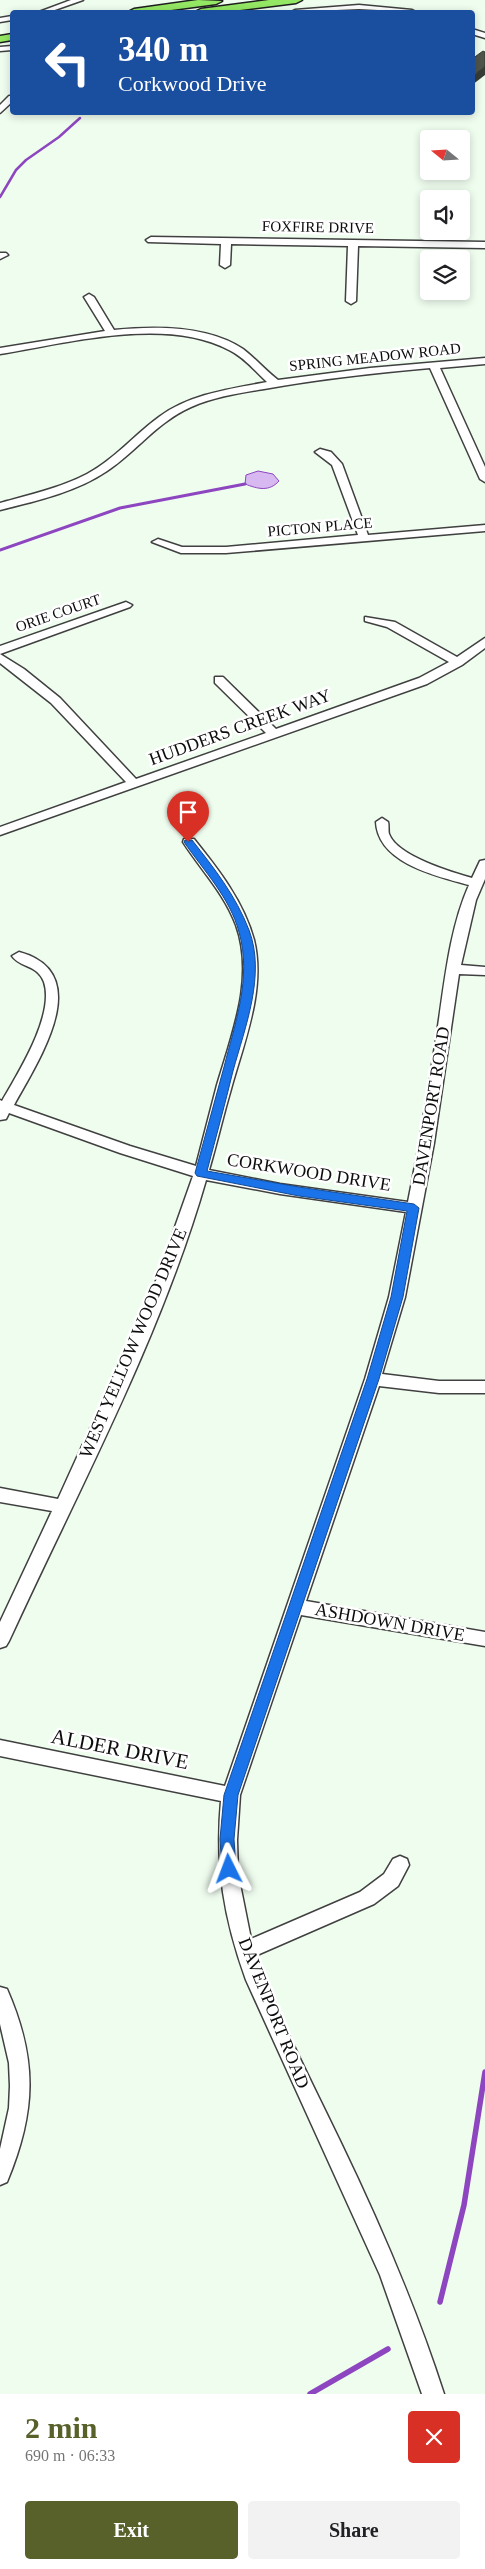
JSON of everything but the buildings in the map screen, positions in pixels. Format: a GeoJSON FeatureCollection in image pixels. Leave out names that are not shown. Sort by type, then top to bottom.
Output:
{"type":"FeatureCollection","features":[{"type":"Feature","properties":{"kind":"highway"},"geometry":{"type":"LineString","coordinates":[[149,10],[223,0]]}},
{"type":"Feature","properties":{"kind":"highway"},"geometry":{"type":"LineString","coordinates":[[216,10],[296,0]]}},
{"type":"Feature","properties":{"kind":"highway"},"geometry":{"type":"LineString","coordinates":[[246,6],[310,0]]}},
{"type":"Feature","properties":{"kind":"street"},"geometry":{"type":"LineString","coordinates":[[49,10],[79,0]]}},
{"type":"Feature","properties":{"kind":"street"},"geometry":{"type":"LineString","coordinates":[[327,10],[359,8],[386,10]]}},
{"type":"Feature","properties":{"kind":"street"},"geometry":{"type":"LineString","coordinates":[[0,110],[10,100]]}},
{"type":"Feature","properties":{"kind":"street","name":"FOXFIRE DRIVE"},"geometry":{"type":"LineString","coordinates":[[151,240],[485,246]]}},
{"type":"Feature","properties":{"kind":"street"},"geometry":{"type":"LineString","coordinates":[[225,265],[226,240]]}},
{"type":"Feature","properties":{"kind":"street"},"geometry":{"type":"LineString","coordinates":[[351,301],[353,243]]}},
{"type":"Feature","properties":{"kind":"street"},"geometry":{"type":"LineString","coordinates":[[89,297],[111,334]]}},
{"type":"Feature","properties":{"kind":"street"},"geometry":{"type":"LineString","coordinates":[[0,351],[111,334],[165,332],[212,339],[240,352],[275,384]]}},
{"type":"Feature","properties":{"kind":"street","name":"SPRING MEADOW ROAD"},"geometry":{"type":"LineString","coordinates":[[1,505],[94,475],[113,462],[164,417],[184,406],[216,395],[350,372],[485,361]]}},
{"type":"Feature","properties":{"kind":"street"},"geometry":{"type":"LineString","coordinates":[[434,366],[485,479]]}},
{"type":"Feature","properties":{"kind":"street"},"geometry":{"type":"LineString","coordinates":[[320,452],[327,454],[337,464],[364,538]]}},
{"type":"Feature","properties":{"kind":"street","name":"PICTON PLACE"},"geometry":{"type":"LineString","coordinates":[[158,542],[176,549],[196,551],[256,548],[485,528]]}},
{"type":"Feature","properties":{"kind":"street","name":"ORIE COURT"},"geometry":{"type":"LineString","coordinates":[[0,651],[11,645],[126,605]]}},
{"type":"Feature","properties":{"kind":"street"},"geometry":{"type":"LineString","coordinates":[[369,619],[391,624],[458,662]]}},
{"type":"Feature","properties":{"kind":"street","name":"HUDDERS CREEK WAY"},"geometry":{"type":"LineString","coordinates":[[0,831],[424,681],[458,662],[485,642]]}},
{"type":"Feature","properties":{"kind":"street"},"geometry":{"type":"LineString","coordinates":[[0,658],[30,676],[50,694],[134,784]]}},
{"type":"Feature","properties":{"kind":"street"},"geometry":{"type":"LineString","coordinates":[[219,680],[274,734]]}},
{"type":"Feature","properties":{"kind":"street"},"geometry":{"type":"LineString","coordinates":[[382,822],[381,829],[386,840],[400,852],[435,870],[476,883]]}},
{"type":"Feature","properties":{"kind":"street","name":"WEST YELLOW WOOD DRIVE"},"geometry":{"type":"LineString","coordinates":[[0,1641],[151,1310],[179,1240],[201,1173],[244,1009],[250,980],[250,958],[244,931],[218,881],[188,842]]}},
{"type":"Feature","properties":{"kind":"street","name":"DAVENPORT ROAD"},"geometry":{"type":"LineString","coordinates":[[433,2394],[410,2321],[282,2040],[245,1950],[230,1884],[227,1839],[231,1795],[373,1379],[397,1297],[427,1143],[453,969],[464,916],[485,864]]}},
{"type":"Feature","properties":{"kind":"street"},"geometry":{"type":"LineString","coordinates":[[2,1109],[44,1036],[52,1008],[49,976],[45,969],[38,962],[20,956]]}},
{"type":"Feature","properties":{"kind":"street"},"geometry":{"type":"LineString","coordinates":[[453,969],[485,971]]}},
{"type":"Feature","properties":{"kind":"street","name":"CORKWOOD DRIVE"},"geometry":{"type":"LineString","coordinates":[[2,1109],[201,1173],[289,1190],[414,1208]]}},
{"type":"Feature","properties":{"kind":"street"},"geometry":{"type":"LineString","coordinates":[[373,1379],[439,1388],[485,1387]]}},
{"type":"Feature","properties":{"kind":"street"},"geometry":{"type":"LineString","coordinates":[[0,1495],[62,1506]]}},
{"type":"Feature","properties":{"kind":"street","name":"ASHDOWN DRIVE"},"geometry":{"type":"LineString","coordinates":[[294,1606],[485,1639]]}},
{"type":"Feature","properties":{"kind":"street","name":"ALDER DRIVE"},"geometry":{"type":"LineString","coordinates":[[0,1748],[231,1795]]}},
{"type":"Feature","properties":{"kind":"street"},"geometry":{"type":"LineString","coordinates":[[245,1950],[367,1898],[391,1880],[400,1865]]}},
{"type":"Feature","properties":{"kind":"street"},"geometry":{"type":"LineString","coordinates":[[0,1996],[11,2023],[19,2055],[21,2092],[16,2128],[0,2175]]}},
{"type":"Feature","properties":{"kind":"shaded area"},"geometry":{"type":"Polygon","coordinates":[[[258,471],[273,474],[279,481],[267,488],[245,484],[246,475],[258,471]]]}},
{"type":"Feature","properties":{"kind":"waterway"},"geometry":{"type":"LineString","coordinates":[[0,197],[16,170],[26,160],[59,137],[80,118]]}},
{"type":"Feature","properties":{"kind":"waterway"},"geometry":{"type":"LineString","coordinates":[[0,550],[120,508],[245,484]]}},
{"type":"Feature","properties":{"kind":"waterway"},"geometry":{"type":"LineString","coordinates":[[440,2302],[464,2205],[485,2072]]}},
{"type":"Feature","properties":{"kind":"waterway"},"geometry":{"type":"LineString","coordinates":[[310,2394],[388,2349]]}},
{"type":"Feature","properties":{"kind":"route"},"geometry":{"type":"LineString","coordinates":[[188,842],[218,881],[231,903],[244,931],[250,958],[250,980],[244,1009],[201,1173],[299,1192],[414,1208],[397,1297],[373,1379],[334,1488],[231,1795],[227,1839],[229,1869]]}}]}
